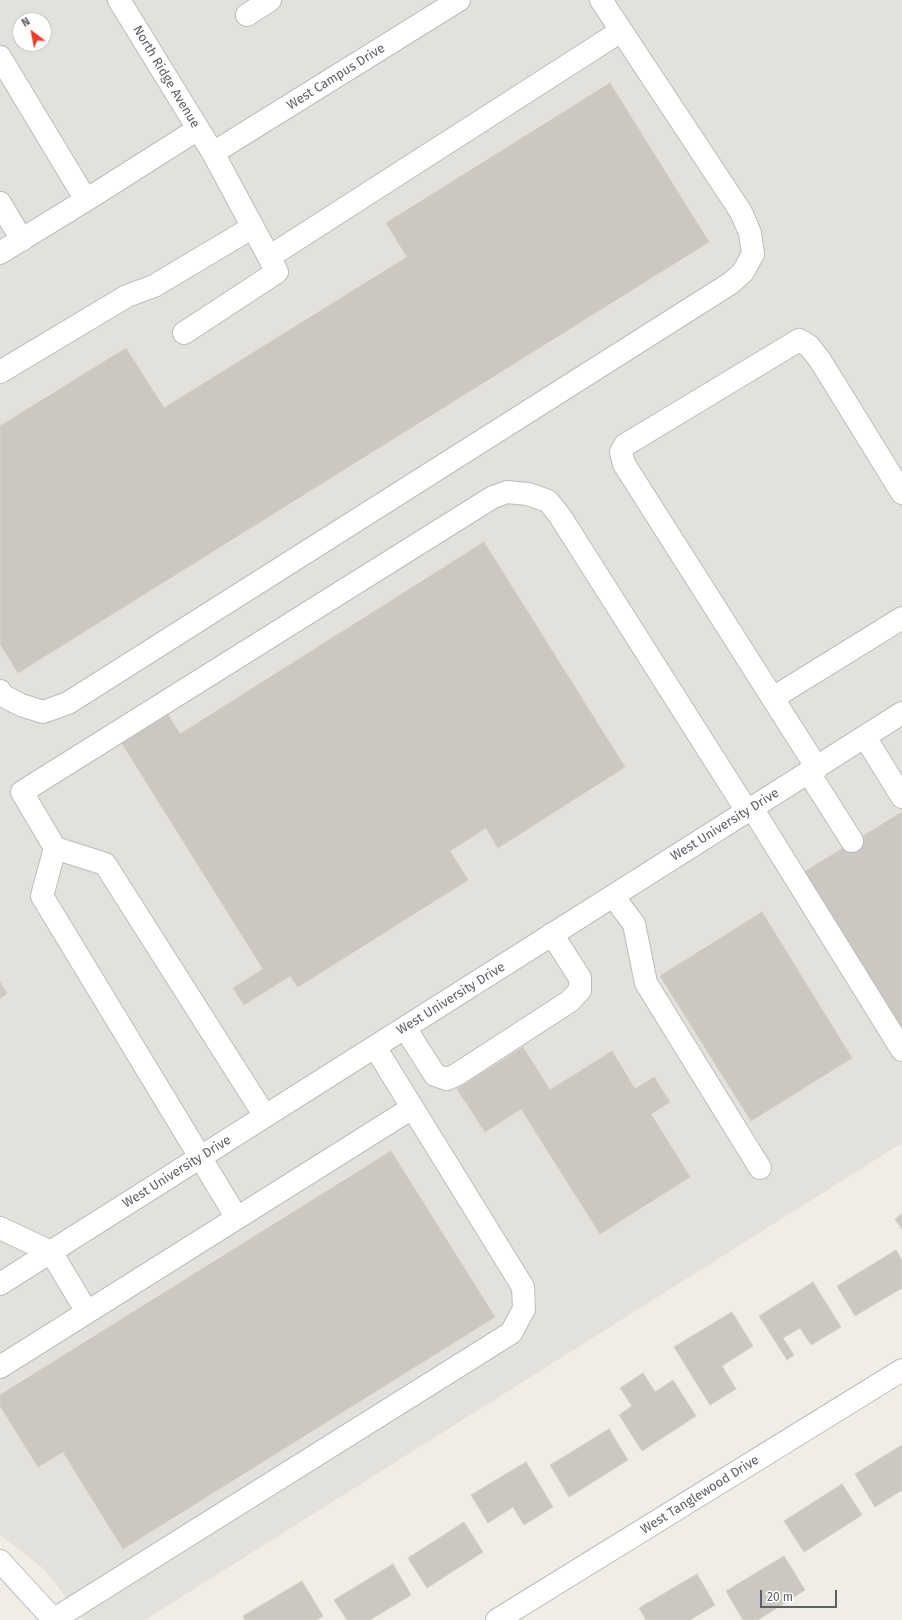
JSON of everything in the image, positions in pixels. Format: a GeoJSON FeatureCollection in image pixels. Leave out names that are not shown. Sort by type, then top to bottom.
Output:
{"type":"FeatureCollection","features":[{"type":"Feature","properties":{"kind":"street","name":"North Ridge Avenue"},"geometry":{"type":"LineString","coordinates":[[119,0],[213,153],[277,272],[184,333]]}},
{"type":"Feature","properties":{"kind":"street"},"geometry":{"type":"LineString","coordinates":[[247,15],[270,0]]}},
{"type":"Feature","properties":{"kind":"street","name":"West Campus Drive"},"geometry":{"type":"LineString","coordinates":[[213,153],[459,0]]}},
{"type":"Feature","properties":{"kind":"street"},"geometry":{"type":"LineString","coordinates":[[0,691],[2,695],[21,705],[42,712],[68,703],[731,283],[743,272],[753,254],[750,233],[741,212],[601,0]]}},
{"type":"Feature","properties":{"kind":"street"},"geometry":{"type":"LineString","coordinates":[[269,257],[621,31]]}},
{"type":"Feature","properties":{"kind":"street"},"geometry":{"type":"LineString","coordinates":[[0,57],[86,200]]}},
{"type":"Feature","properties":{"kind":"street"},"geometry":{"type":"LineString","coordinates":[[0,253],[198,129]]}},
{"type":"Feature","properties":{"kind":"street"},"geometry":{"type":"LineString","coordinates":[[0,203],[22,240]]}},
{"type":"Feature","properties":{"kind":"street"},"geometry":{"type":"LineString","coordinates":[[0,372],[127,296],[154,286],[252,227]]}},
{"type":"Feature","properties":{"kind":"street"},"geometry":{"type":"LineString","coordinates":[[852,842],[772,698],[624,464],[621,452],[625,445],[799,340],[809,346],[820,360],[902,493]]}},
{"type":"Feature","properties":{"kind":"street"},"geometry":{"type":"LineString","coordinates":[[265,1116],[105,864],[55,848],[22,792],[493,497],[507,492],[528,494],[548,501],[560,516],[750,810],[902,1050]]}},
{"type":"Feature","properties":{"kind":"street"},"geometry":{"type":"LineString","coordinates":[[772,698],[902,618]]}},
{"type":"Feature","properties":{"kind":"street","name":"West University Drive"},"geometry":{"type":"LineString","coordinates":[[0,1284],[901,715]]}},
{"type":"Feature","properties":{"kind":"street"},"geometry":{"type":"LineString","coordinates":[[865,737],[902,797]]}},
{"type":"Feature","properties":{"kind":"street"},"geometry":{"type":"LineString","coordinates":[[55,848],[42,896],[237,1218]]}},
{"type":"Feature","properties":{"kind":"street"},"geometry":{"type":"LineString","coordinates":[[613,896],[634,924],[646,983],[760,1168]]}},
{"type":"Feature","properties":{"kind":"street"},"geometry":{"type":"LineString","coordinates":[[405,1028],[435,1075],[447,1079],[456,1075],[570,1001],[580,990],[580,978],[552,934]]}},
{"type":"Feature","properties":{"kind":"street"},"geometry":{"type":"LineString","coordinates":[[0,1561],[53,1620],[511,1334],[524,1309],[523,1287],[375,1047]]}},
{"type":"Feature","properties":{"kind":"street"},"geometry":{"type":"LineString","coordinates":[[0,1367],[412,1108]]}},
{"type":"Feature","properties":{"kind":"street"},"geometry":{"type":"LineString","coordinates":[[0,1228],[51,1252],[87,1312]]}},
{"type":"Feature","properties":{"kind":"street","name":"West Tanglewood Drive"},"geometry":{"type":"LineString","coordinates":[[497,1620],[902,1370]]}},
{"type":"Feature","properties":{"kind":"shaded area"},"geometry":{"type":"Polygon","coordinates":[[[0,0],[902,0],[902,1143],[145,1620],[83,1620],[45,1570],[0,1535],[0,0]]]}},
{"type":"Feature","properties":{"kind":"building"},"geometry":{"type":"Polygon","coordinates":[[[610,83],[709,242],[18,673],[0,644],[0,426],[126,348],[164,408],[407,257],[386,223],[610,83]]]}},
{"type":"Feature","properties":{"kind":"building"},"geometry":{"type":"Polygon","coordinates":[[[484,542],[625,767],[498,848],[486,828],[450,851],[468,880],[298,987],[290,976],[244,1005],[233,988],[263,969],[121,742],[167,713],[180,734],[484,542]]]}},
{"type":"Feature","properties":{"kind":"building"},"geometry":{"type":"Polygon","coordinates":[[[902,812],[902,1033],[804,872],[902,812]]]}},
{"type":"Feature","properties":{"kind":"building"},"geometry":{"type":"Polygon","coordinates":[[[762,912],[852,1058],[751,1121],[660,976],[762,912]]]}},
{"type":"Feature","properties":{"kind":"building"},"geometry":{"type":"Polygon","coordinates":[[[0,982],[7,994],[0,998],[0,982]]]}},
{"type":"Feature","properties":{"kind":"building"},"geometry":{"type":"Polygon","coordinates":[[[523,1047],[550,1090],[612,1051],[635,1089],[654,1077],[670,1102],[651,1114],[690,1177],[600,1234],[521,1109],[485,1132],[457,1089],[523,1047]]]}},
{"type":"Feature","properties":{"kind":"building"},"geometry":{"type":"Polygon","coordinates":[[[391,1151],[495,1317],[123,1549],[63,1452],[38,1467],[0,1406],[0,1395],[391,1151]]]}},
{"type":"Feature","properties":{"kind":"building"},"geometry":{"type":"Polygon","coordinates":[[[902,1214],[902,1229],[895,1219],[902,1214]]]}},
{"type":"Feature","properties":{"kind":"building"},"geometry":{"type":"Polygon","coordinates":[[[896,1250],[902,1260],[902,1288],[855,1316],[837,1286],[896,1250]]]}},
{"type":"Feature","properties":{"kind":"building"},"geometry":{"type":"Polygon","coordinates":[[[813,1282],[841,1327],[811,1345],[800,1328],[783,1338],[794,1355],[787,1360],[759,1316],[813,1282]]]}},
{"type":"Feature","properties":{"kind":"building"},"geometry":{"type":"Polygon","coordinates":[[[732,1312],[753,1346],[722,1366],[736,1389],[710,1405],[674,1347],[732,1312]]]}},
{"type":"Feature","properties":{"kind":"building"},"geometry":{"type":"Polygon","coordinates":[[[643,1373],[655,1392],[673,1380],[696,1416],[642,1451],[619,1415],[632,1406],[620,1388],[643,1373]]]}},
{"type":"Feature","properties":{"kind":"building"},"geometry":{"type":"Polygon","coordinates":[[[609,1429],[628,1460],[569,1497],[550,1465],[609,1429]]]}},
{"type":"Feature","properties":{"kind":"building"},"geometry":{"type":"Polygon","coordinates":[[[902,1445],[902,1490],[875,1507],[855,1474],[902,1445]]]}},
{"type":"Feature","properties":{"kind":"building"},"geometry":{"type":"Polygon","coordinates":[[[526,1462],[553,1507],[524,1525],[513,1507],[488,1523],[471,1495],[526,1462]]]}},
{"type":"Feature","properties":{"kind":"building"},"geometry":{"type":"Polygon","coordinates":[[[842,1484],[862,1515],[804,1552],[784,1521],[842,1484]]]}},
{"type":"Feature","properties":{"kind":"building"},"geometry":{"type":"Polygon","coordinates":[[[464,1522],[483,1552],[427,1588],[408,1558],[464,1522]]]}},
{"type":"Feature","properties":{"kind":"building"},"geometry":{"type":"Polygon","coordinates":[[[784,1556],[805,1590],[758,1620],[743,1620],[726,1591],[784,1556]]]}},
{"type":"Feature","properties":{"kind":"building"},"geometry":{"type":"Polygon","coordinates":[[[393,1564],[411,1595],[370,1620],[347,1620],[334,1600],[393,1564]]]}},
{"type":"Feature","properties":{"kind":"building"},"geometry":{"type":"Polygon","coordinates":[[[697,1574],[715,1605],[690,1620],[646,1620],[639,1608],[697,1574]]]}},
{"type":"Feature","properties":{"kind":"building"},"geometry":{"type":"Polygon","coordinates":[[[302,1581],[323,1616],[317,1620],[245,1620],[243,1616],[302,1581]]]}}]}
